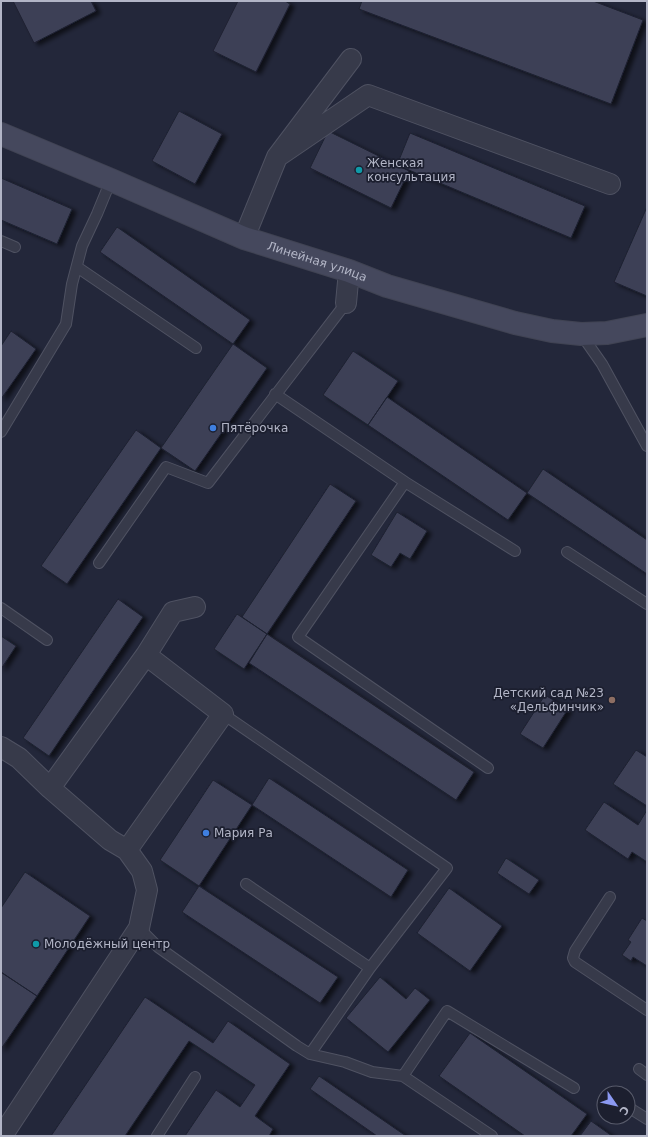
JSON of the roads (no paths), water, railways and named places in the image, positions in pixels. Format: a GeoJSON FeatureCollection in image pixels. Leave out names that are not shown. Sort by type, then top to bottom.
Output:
{"type":"FeatureCollection","features":[{"type":"Feature","properties":{"kind":"main road","name":"Линейная улица"},"geometry":{"type":"LineString","coordinates":[[1,134],[244,238],[349,271],[387,286],[515,323],[552,331],[582,334],[607,333],[647,325]]}},
{"type":"Feature","properties":{"kind":"street"},"geometry":{"type":"LineString","coordinates":[[244,238],[277,157],[351,59]]}},
{"type":"Feature","properties":{"kind":"street"},"geometry":{"type":"LineString","coordinates":[[277,157],[368,95],[610,184]]}},
{"type":"Feature","properties":{"kind":"street"},"geometry":{"type":"LineString","coordinates":[[346,303],[349,271]]}},
{"type":"Feature","properties":{"kind":"street"},"geometry":{"type":"LineString","coordinates":[[50,788],[146,655],[173,612],[195,607]]}},
{"type":"Feature","properties":{"kind":"street"},"geometry":{"type":"LineString","coordinates":[[127,850],[223,714],[146,655]]}},
{"type":"Feature","properties":{"kind":"street"},"geometry":{"type":"LineString","coordinates":[[1,747],[19,758],[50,788],[110,840],[127,850],[142,871],[147,890],[139,928],[2,1136]]}},
{"type":"Feature","properties":{"kind":"lane"},"geometry":{"type":"LineString","coordinates":[[1,432],[66,324],[72,284],[82,246],[111,180]]}},
{"type":"Feature","properties":{"kind":"lane"},"geometry":{"type":"LineString","coordinates":[[1,241],[15,247]]}},
{"type":"Feature","properties":{"kind":"lane"},"geometry":{"type":"LineString","coordinates":[[77,267],[196,348]]}},
{"type":"Feature","properties":{"kind":"lane"},"geometry":{"type":"LineString","coordinates":[[99,563],[166,467],[208,483],[346,303]]}},
{"type":"Feature","properties":{"kind":"lane"},"geometry":{"type":"LineString","coordinates":[[582,334],[602,364],[647,446]]}},
{"type":"Feature","properties":{"kind":"lane"},"geometry":{"type":"LineString","coordinates":[[275,394],[405,482],[515,551]]}},
{"type":"Feature","properties":{"kind":"lane"},"geometry":{"type":"LineString","coordinates":[[405,482],[298,637],[488,768]]}},
{"type":"Feature","properties":{"kind":"lane"},"geometry":{"type":"LineString","coordinates":[[566,552],[647,604]]}},
{"type":"Feature","properties":{"kind":"lane"},"geometry":{"type":"LineString","coordinates":[[1,608],[47,640]]}},
{"type":"Feature","properties":{"kind":"lane"},"geometry":{"type":"LineString","coordinates":[[223,714],[447,868],[370,968],[310,1054]]}},
{"type":"Feature","properties":{"kind":"lane"},"geometry":{"type":"LineString","coordinates":[[246,884],[370,968]]}},
{"type":"Feature","properties":{"kind":"lane"},"geometry":{"type":"LineString","coordinates":[[610,897],[575,951],[573,958],[576,962],[647,1010]]}},
{"type":"Feature","properties":{"kind":"lane"},"geometry":{"type":"LineString","coordinates":[[139,928],[158,947],[310,1054],[345,1062],[372,1072],[403,1076],[492,1136]]}},
{"type":"Feature","properties":{"kind":"lane"},"geometry":{"type":"LineString","coordinates":[[403,1076],[447,1011],[574,1088]]}},
{"type":"Feature","properties":{"kind":"lane"},"geometry":{"type":"LineString","coordinates":[[157,1136],[195,1077]]}},
{"type":"Feature","properties":{"kind":"lane"},"geometry":{"type":"LineString","coordinates":[[636,1112],[647,1119]]}},
{"type":"Feature","properties":{"kind":"place","name":"Женская консультация"},"geometry":{"type":"Point","coordinates":[359,170]}},
{"type":"Feature","properties":{"kind":"place","name":"Пятёрочка"},"geometry":{"type":"Point","coordinates":[213,428]}},
{"type":"Feature","properties":{"kind":"place","name":"Детский сад №23 «Дельфинчик»"},"geometry":{"type":"Point","coordinates":[612,700]}},
{"type":"Feature","properties":{"kind":"place","name":"Мария Ра"},"geometry":{"type":"Point","coordinates":[206,833]}},
{"type":"Feature","properties":{"kind":"place","name":"Молодёжный центр"},"geometry":{"type":"Point","coordinates":[36,944]}}]}
